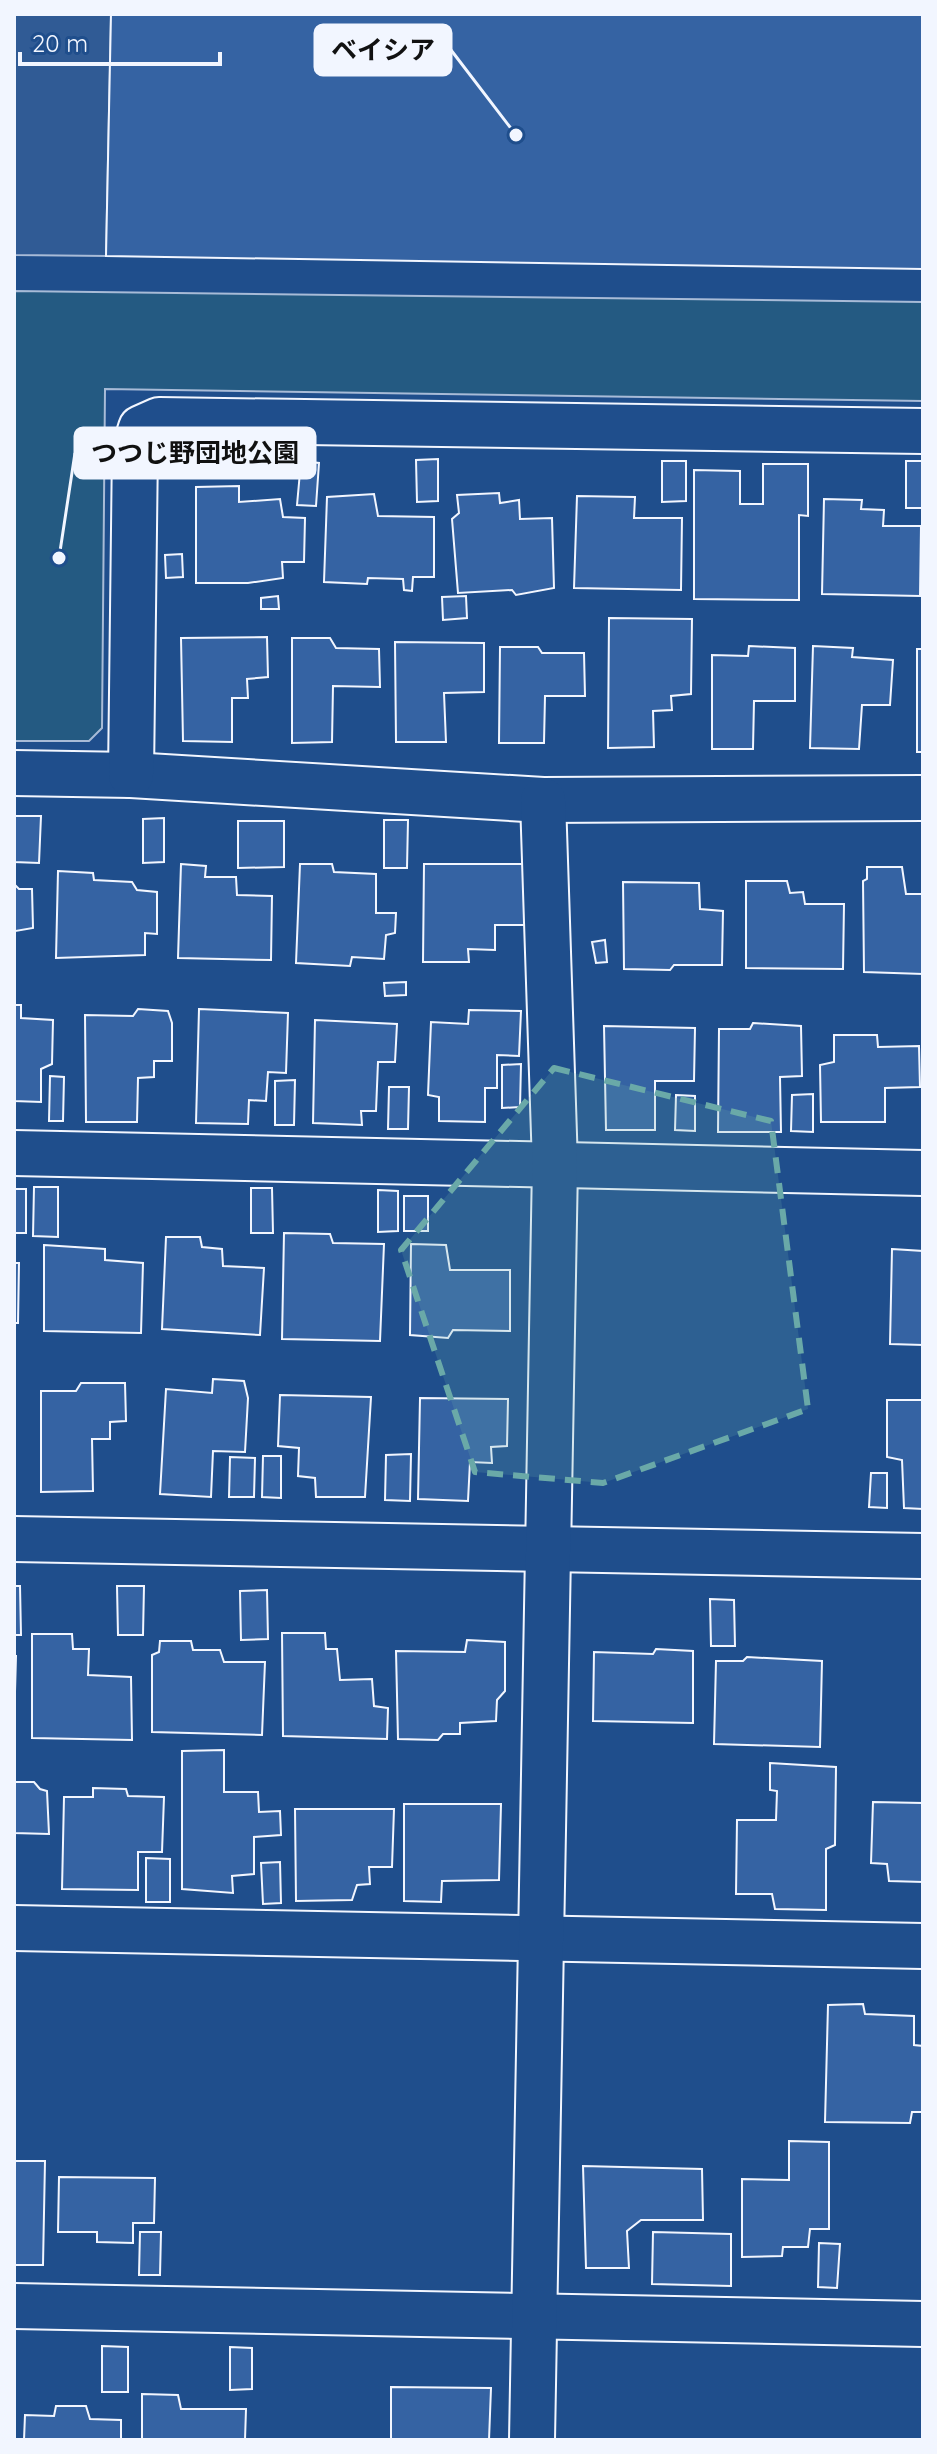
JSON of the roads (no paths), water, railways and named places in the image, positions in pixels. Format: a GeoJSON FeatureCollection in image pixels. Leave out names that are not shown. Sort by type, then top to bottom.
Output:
{"type":"FeatureCollection","features":[{"type":"Feature","properties":{"kind":"street"},"geometry":{"type":"LineString","coordinates":[[131,775],[135,447],[141,428],[159,420],[923,431]]}},
{"type":"Feature","properties":{"kind":"street"},"geometry":{"type":"LineString","coordinates":[[14,773],[131,775],[543,800],[923,798]]}},
{"type":"Feature","properties":{"kind":"street"},"geometry":{"type":"LineString","coordinates":[[532,2440],[555,1165],[543,800]]}},
{"type":"Feature","properties":{"kind":"street"},"geometry":{"type":"LineString","coordinates":[[14,1153],[923,1173]]}},
{"type":"Feature","properties":{"kind":"street"},"geometry":{"type":"LineString","coordinates":[[14,1539],[923,1556]]}},
{"type":"Feature","properties":{"kind":"street"},"geometry":{"type":"LineString","coordinates":[[14,1928],[923,1946]]}},
{"type":"Feature","properties":{"kind":"street"},"geometry":{"type":"LineString","coordinates":[[14,2306],[923,2324]]}},
{"type":"Feature","properties":{"kind":"place","name":"ベイシア"},"geometry":{"type":"Point","coordinates":[516,135]}},
{"type":"Feature","properties":{"kind":"place","name":"つつじ野団地公園"},"geometry":{"type":"Point","coordinates":[59,558]}}]}
